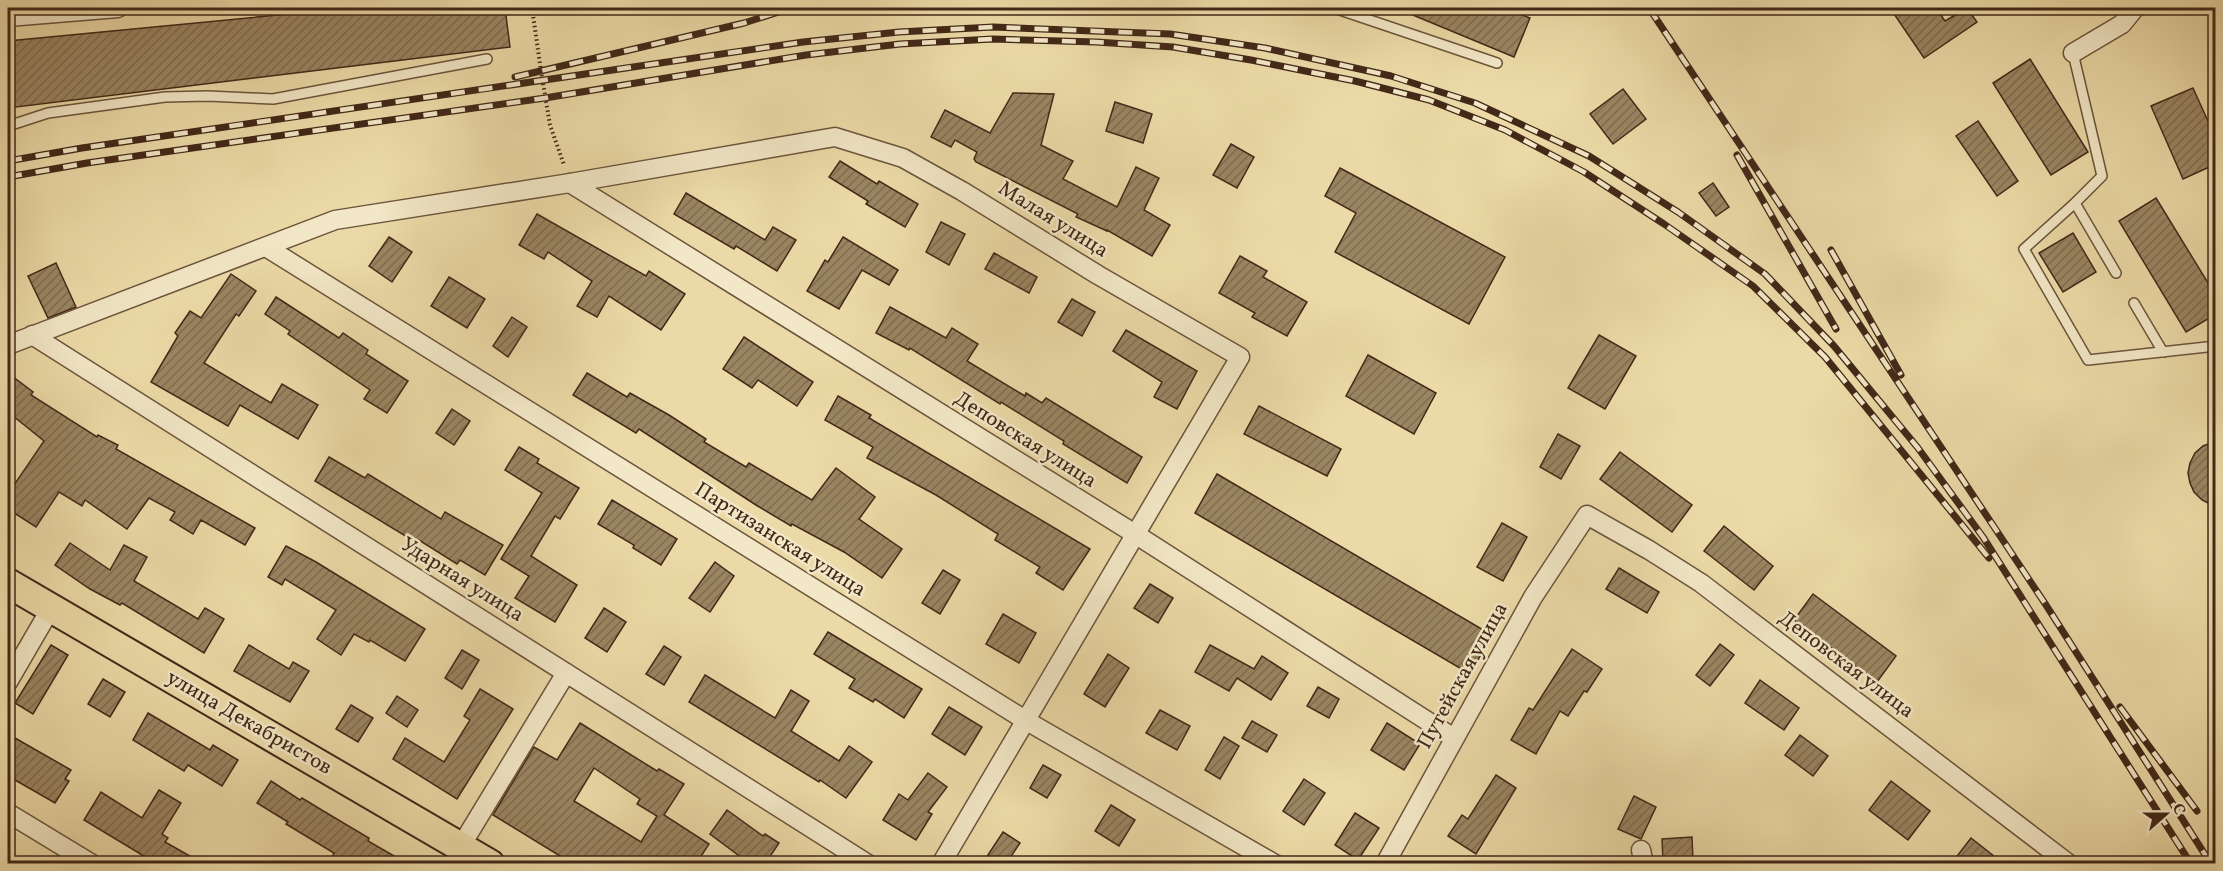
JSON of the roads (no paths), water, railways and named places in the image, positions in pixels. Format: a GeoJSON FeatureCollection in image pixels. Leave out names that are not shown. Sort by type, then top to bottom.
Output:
{"type":"FeatureCollection","features":[{"type":"Feature","properties":{"kind":"main road","name":"улица Декабристов"},"geometry":{"type":"LineString","coordinates":[[8,583],[490,864]]}},
{"type":"Feature","properties":{"kind":"street"},"geometry":{"type":"LineString","coordinates":[[8,17],[118,8]]}},
{"type":"Feature","properties":{"kind":"street"},"geometry":{"type":"LineString","coordinates":[[2073,53],[2122,24],[2135,8]]}},
{"type":"Feature","properties":{"kind":"street","name":"Малая улица"},"geometry":{"type":"LineString","coordinates":[[570,183],[835,137],[903,158],[1240,357],[1135,534]]}},
{"type":"Feature","properties":{"kind":"street"},"geometry":{"type":"LineString","coordinates":[[8,345],[335,220],[570,183]]}},
{"type":"Feature","properties":{"kind":"street","name":"Деповская улица"},"geometry":{"type":"LineString","coordinates":[[570,183],[1135,534],[1454,738]]}},
{"type":"Feature","properties":{"kind":"street","name":"Партизанская улица"},"geometry":{"type":"LineString","coordinates":[[266,247],[1025,720],[1275,864]]}},
{"type":"Feature","properties":{"kind":"street","name":"Ударная улица"},"geometry":{"type":"LineString","coordinates":[[32,335],[868,864]]}},
{"type":"Feature","properties":{"kind":"street","name":"Деповская улица"},"geometry":{"type":"LineString","coordinates":[[1587,515],[1701,583],[2069,864]]}},
{"type":"Feature","properties":{"kind":"street","name":"Путейская улица"},"geometry":{"type":"LineString","coordinates":[[1385,864],[1533,597],[1587,515]]}},
{"type":"Feature","properties":{"kind":"street"},"geometry":{"type":"LineString","coordinates":[[941,864],[1135,534]]}},
{"type":"Feature","properties":{"kind":"street"},"geometry":{"type":"LineString","coordinates":[[8,682],[51,608]]}},
{"type":"Feature","properties":{"kind":"street"},"geometry":{"type":"LineString","coordinates":[[461,846],[566,673]]}},
{"type":"Feature","properties":{"kind":"street"},"geometry":{"type":"LineString","coordinates":[[8,813],[92,864]]}},
{"type":"Feature","properties":{"kind":"lane"},"geometry":{"type":"LineString","coordinates":[[1334,8],[1497,63]]}},
{"type":"Feature","properties":{"kind":"lane"},"geometry":{"type":"LineString","coordinates":[[2073,53],[2102,176],[2025,249],[2088,360],[2216,346]]}},
{"type":"Feature","properties":{"kind":"lane"},"geometry":{"type":"LineString","coordinates":[[8,126],[48,113],[165,97],[273,99],[487,59]]}},
{"type":"Feature","properties":{"kind":"lane"},"geometry":{"type":"LineString","coordinates":[[2075,203],[2116,273]]}},
{"type":"Feature","properties":{"kind":"lane"},"geometry":{"type":"LineString","coordinates":[[2134,303],[2163,352]]}},
{"type":"Feature","properties":{"kind":"railway"},"geometry":{"type":"LineString","coordinates":[[515,77],[744,23],[791,8]]}},
{"type":"Feature","properties":{"kind":"railway"},"geometry":{"type":"LineString","coordinates":[[1649,8],[2046,605],[2211,864]]}},
{"type":"Feature","properties":{"kind":"railway"},"geometry":{"type":"LineString","coordinates":[[8,161],[82,148],[803,42],[899,32],[993,27],[1170,34],[1265,48],[1391,76],[1475,103],[1589,156],[1678,212],[1765,274],[1834,346],[1918,448],[1983,537],[2191,864]]}},
{"type":"Feature","properties":{"kind":"railway"},"geometry":{"type":"LineString","coordinates":[[8,177],[87,163],[545,98],[806,55],[900,44],[993,39],[1096,42],[1173,47],[1251,60],[1355,81],[1429,100],[1505,130],[1584,172],[1664,224],[1753,286],[1825,357],[1989,558]]}},
{"type":"Feature","properties":{"kind":"railway"},"geometry":{"type":"LineString","coordinates":[[1737,155],[1836,329]]}},
{"type":"Feature","properties":{"kind":"railway"},"geometry":{"type":"LineString","coordinates":[[1831,250],[1901,375]]}},
{"type":"Feature","properties":{"kind":"railway"},"geometry":{"type":"LineString","coordinates":[[2120,707],[2197,811]]}}]}
